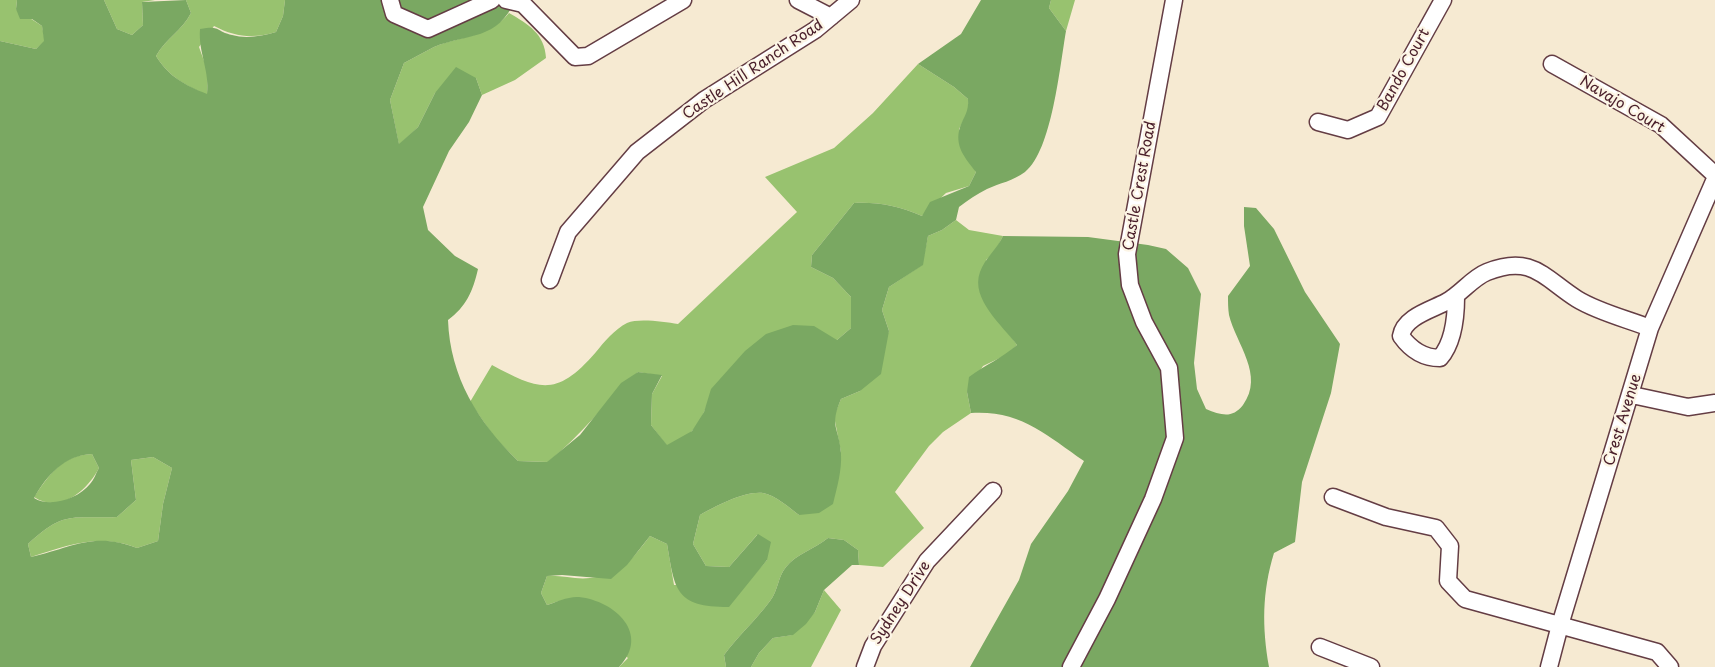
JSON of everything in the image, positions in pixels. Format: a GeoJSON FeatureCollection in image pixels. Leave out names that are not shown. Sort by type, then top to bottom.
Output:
{"type":"FeatureCollection","features":[{"type":"Feature","properties":{"kind":"street"},"geometry":{"type":"LineString","coordinates":[[390,0],[394,14],[428,29],[492,0]]}},
{"type":"Feature","properties":{"kind":"street"},"geometry":{"type":"LineString","coordinates":[[506,0],[523,4],[575,57],[588,56],[683,0]]}},
{"type":"Feature","properties":{"kind":"street"},"geometry":{"type":"LineString","coordinates":[[798,0],[831,17]]}},
{"type":"Feature","properties":{"kind":"street","name":"Castle Hill Ranch Road"},"geometry":{"type":"LineString","coordinates":[[550,280],[568,232],[637,152],[704,100],[815,30],[851,0]]}},
{"type":"Feature","properties":{"kind":"street","name":"Castle Crest Road"},"geometry":{"type":"LineString","coordinates":[[1071,667],[1107,599],[1153,500],[1175,438],[1169,368],[1144,322],[1130,285],[1127,254],[1174,0]]}},
{"type":"Feature","properties":{"kind":"street","name":"Bando Court"},"geometry":{"type":"LineString","coordinates":[[1318,122],[1348,130],[1378,117],[1443,0]]}},
{"type":"Feature","properties":{"kind":"street","name":"Navajo Court"},"geometry":{"type":"LineString","coordinates":[[1552,64],[1661,125],[1715,177]]}},
{"type":"Feature","properties":{"kind":"street","name":"Crest Avenue"},"geometry":{"type":"LineString","coordinates":[[1549,667],[1632,395],[1650,328],[1715,177]]}},
{"type":"Feature","properties":{"kind":"street"},"geometry":{"type":"LineString","coordinates":[[1456,297],[1484,273],[1504,266],[1521,266],[1547,274],[1578,300],[1650,328]]}},
{"type":"Feature","properties":{"kind":"street"},"geometry":{"type":"LineString","coordinates":[[1632,395],[1688,407],[1715,403]]}},
{"type":"Feature","properties":{"kind":"street","name":"Sydney Drive"},"geometry":{"type":"LineString","coordinates":[[865,667],[873,646],[927,561],[993,491]]}},
{"type":"Feature","properties":{"kind":"street"},"geometry":{"type":"LineString","coordinates":[[1333,497],[1386,517],[1436,528],[1450,546],[1448,582],[1465,599],[1658,652],[1670,667]]}},
{"type":"Feature","properties":{"kind":"street"},"geometry":{"type":"LineString","coordinates":[[1320,647],[1371,667]]}},
{"type":"Feature","properties":{"kind":"green space"},"geometry":{"type":"Polygon","coordinates":[[[0,0],[17,0],[16,9],[42,26],[45,41],[36,49],[0,41],[0,0]]]}},
{"type":"Feature","properties":{"kind":"green space"},"geometry":{"type":"Polygon","coordinates":[[[17,0],[104,0],[117,29],[132,35],[143,25],[142,2],[186,0],[191,13],[156,56],[166,70],[178,80],[207,94],[207,77],[200,29],[215,28],[243,37],[276,32],[283,16],[285,0],[515,0],[500,23],[491,29],[434,47],[404,63],[390,100],[399,144],[418,127],[435,93],[456,67],[476,78],[482,95],[469,122],[449,151],[423,207],[428,230],[455,256],[478,269],[468,298],[460,310],[448,320],[454,361],[460,379],[490,431],[518,461],[547,462],[580,435],[621,383],[638,372],[662,375],[652,394],[651,425],[667,445],[692,431],[704,412],[711,389],[745,351],[766,334],[793,325],[814,326],[837,340],[851,328],[851,297],[833,278],[811,267],[812,255],[854,203],[889,205],[922,216],[930,202],[969,186],[976,172],[968,162],[958,140],[960,127],[967,111],[968,99],[954,87],[918,64],[961,34],[981,0],[1051,0],[1049,8],[1066,31],[1058,85],[1048,127],[1034,161],[1025,172],[983,191],[959,207],[956,220],[928,236],[923,265],[889,287],[882,310],[889,331],[881,374],[860,391],[841,399],[837,408],[835,422],[841,460],[833,504],[819,513],[799,515],[772,496],[755,493],[730,500],[700,515],[693,544],[706,566],[729,567],[758,534],[771,542],[767,560],[729,607],[698,604],[681,593],[672,573],[667,544],[650,536],[627,565],[611,579],[547,576],[541,593],[547,605],[567,598],[579,597],[605,605],[616,612],[630,631],[631,643],[628,655],[619,667],[0,667],[0,41],[36,49],[44,41],[42,26],[32,19],[20,19],[16,9],[17,0]],[[92,454],[82,455],[65,462],[51,474],[34,498],[56,502],[71,498],[85,489],[93,481],[99,468],[92,454]],[[153,457],[131,460],[136,500],[117,517],[78,517],[60,521],[28,544],[31,557],[95,541],[122,543],[137,548],[158,541],[163,504],[172,468],[153,457]]]}},
{"type":"Feature","properties":{"kind":"green space"},"geometry":{"type":"Polygon","coordinates":[[[104,0],[155,0],[142,2],[143,25],[132,35],[117,29],[104,0]]]}},
{"type":"Feature","properties":{"kind":"green space"},"geometry":{"type":"Polygon","coordinates":[[[186,0],[285,0],[283,16],[276,32],[260,36],[245,36],[229,33],[214,26],[199,47],[208,72],[207,95],[178,80],[166,70],[156,56],[191,13],[186,0]]]}},
{"type":"Feature","properties":{"kind":"green space"},"geometry":{"type":"Polygon","coordinates":[[[1051,0],[1075,0],[1066,31],[1049,8],[1051,0]]]}},
{"type":"Feature","properties":{"kind":"green space"},"geometry":{"type":"Polygon","coordinates":[[[509,13],[529,26],[539,36],[546,58],[515,80],[482,95],[476,78],[435,93],[418,127],[399,145],[390,100],[404,63],[434,47],[493,27],[509,13]]]}},
{"type":"Feature","properties":{"kind":"green space"},"geometry":{"type":"Polygon","coordinates":[[[918,64],[954,87],[968,99],[969,110],[959,129],[976,172],[969,186],[946,193],[922,216],[889,205],[854,203],[812,255],[811,267],[833,278],[851,297],[851,328],[837,340],[723,378],[713,391],[697,425],[689,433],[667,446],[651,425],[652,394],[662,376],[638,372],[548,462],[518,461],[495,438],[470,402],[492,365],[536,384],[559,383],[582,367],[610,336],[627,323],[659,321],[678,324],[797,212],[765,177],[834,148],[873,113],[918,64]]]}},
{"type":"Feature","properties":{"kind":"green space"},"geometry":{"type":"Polygon","coordinates":[[[1244,207],[1256,208],[1274,229],[1305,292],[1340,344],[1331,393],[1302,482],[1295,542],[1274,553],[1270,567],[1264,610],[1269,667],[970,667],[1019,580],[1031,544],[1068,491],[1084,461],[1045,434],[1019,420],[989,413],[971,413],[967,392],[969,377],[1017,345],[990,312],[980,292],[978,282],[985,262],[1003,236],[1088,237],[1166,249],[1188,268],[1201,294],[1194,363],[1197,389],[1206,409],[1226,415],[1235,412],[1243,405],[1249,394],[1251,382],[1247,360],[1229,315],[1228,306],[1228,296],[1250,266],[1244,226],[1244,207]]]}},
{"type":"Feature","properties":{"kind":"green space"},"geometry":{"type":"Polygon","coordinates":[[[956,220],[969,230],[1003,236],[995,252],[986,260],[1007,331],[1017,345],[1006,355],[983,366],[967,392],[971,413],[943,432],[929,446],[895,492],[924,528],[883,567],[859,565],[858,550],[844,540],[828,538],[800,555],[786,567],[770,601],[724,655],[726,667],[619,667],[628,658],[559,601],[547,605],[541,593],[547,576],[585,578],[610,573],[632,558],[650,536],[667,544],[674,585],[747,583],[767,560],[757,535],[729,567],[706,566],[693,544],[700,515],[747,494],[763,493],[777,499],[799,515],[841,452],[834,416],[841,399],[860,391],[889,331],[882,310],[889,287],[922,265],[928,236],[956,220]]]}},
{"type":"Feature","properties":{"kind":"green space"},"geometry":{"type":"Polygon","coordinates":[[[92,454],[99,468],[87,485],[72,498],[53,503],[34,497],[58,467],[73,458],[92,454]]]}},
{"type":"Feature","properties":{"kind":"green space"},"geometry":{"type":"Polygon","coordinates":[[[153,457],[172,468],[163,504],[158,541],[137,548],[110,541],[84,542],[31,557],[28,544],[60,521],[78,517],[117,517],[136,500],[131,460],[153,457]]]}},
{"type":"Feature","properties":{"kind":"green space"},"geometry":{"type":"Polygon","coordinates":[[[828,538],[844,540],[858,550],[859,565],[852,565],[824,590],[815,612],[793,635],[773,638],[759,653],[751,667],[726,667],[724,655],[770,601],[786,567],[828,538]]]}},
{"type":"Feature","properties":{"kind":"green space"},"geometry":{"type":"Polygon","coordinates":[[[824,590],[841,610],[811,667],[751,667],[759,653],[773,638],[792,635],[815,612],[824,590]]]}}]}
